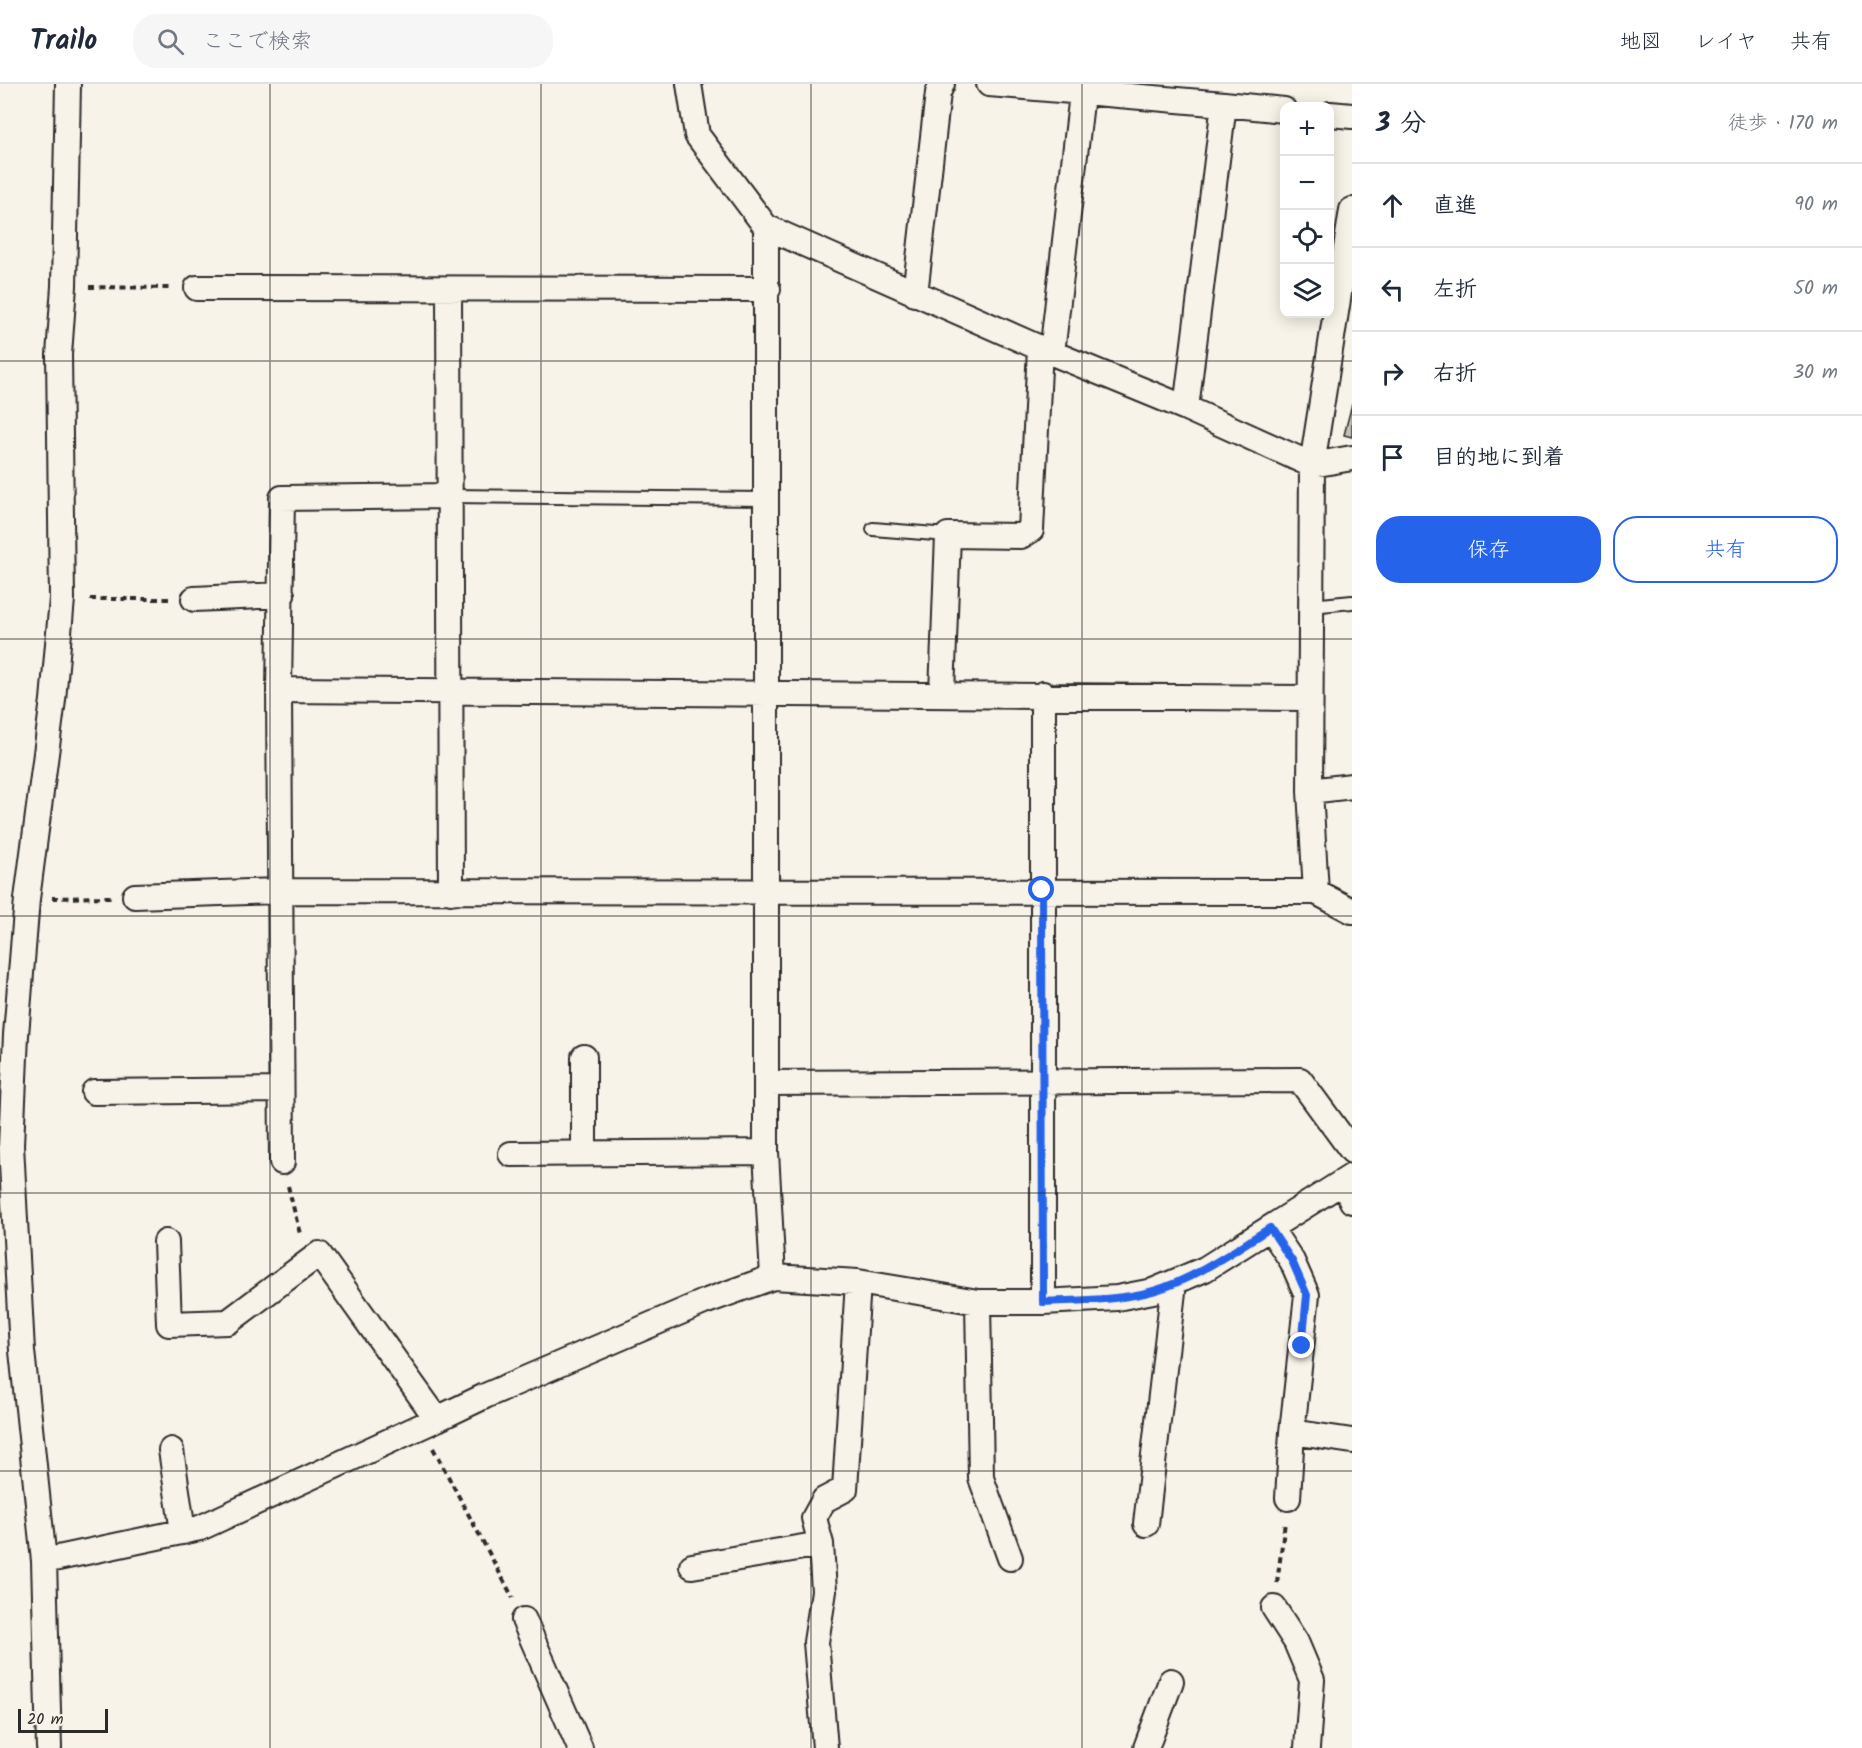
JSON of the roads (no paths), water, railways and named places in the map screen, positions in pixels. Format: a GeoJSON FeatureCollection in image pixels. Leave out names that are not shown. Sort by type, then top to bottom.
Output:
{"type":"FeatureCollection","features":[{"type":"Feature","properties":{"kind":"street"},"geometry":{"type":"LineString","coordinates":[[49,1748],[44,1561],[7,1204],[27,899],[53,700],[62,599],[59,356],[64,286],[68,84]]}},
{"type":"Feature","properties":{"kind":"street"},"geometry":{"type":"LineString","coordinates":[[688,84],[697,135],[766,226],[915,294],[1186,408],[1312,465],[1352,458]]}},
{"type":"Feature","properties":{"kind":"street"},"geometry":{"type":"LineString","coordinates":[[915,294],[938,93],[942,84]]}},
{"type":"Feature","properties":{"kind":"street"},"geometry":{"type":"LineString","coordinates":[[990,84],[1082,94],[1280,110]]}},
{"type":"Feature","properties":{"kind":"street"},"geometry":{"type":"LineString","coordinates":[[942,693],[948,535],[1021,536],[1031,530],[1046,351],[1082,94]]}},
{"type":"Feature","properties":{"kind":"street"},"geometry":{"type":"LineString","coordinates":[[1186,408],[1224,104]]}},
{"type":"Feature","properties":{"kind":"street"},"geometry":{"type":"LineString","coordinates":[[1334,114],[1352,116]]}},
{"type":"Feature","properties":{"kind":"street"},"geometry":{"type":"LineString","coordinates":[[1316,892],[1310,791],[1312,465],[1352,210]]}},
{"type":"Feature","properties":{"kind":"street"},"geometry":{"type":"LineString","coordinates":[[766,226],[768,289],[766,1152],[772,1277]]}},
{"type":"Feature","properties":{"kind":"street"},"geometry":{"type":"LineString","coordinates":[[197,288],[768,289]]}},
{"type":"Feature","properties":{"kind":"street"},"geometry":{"type":"LineString","coordinates":[[449,289],[451,892]]}},
{"type":"Feature","properties":{"kind":"street"},"geometry":{"type":"LineString","coordinates":[[282,1162],[279,690],[282,498],[450,496]]}},
{"type":"Feature","properties":{"kind":"street"},"geometry":{"type":"LineString","coordinates":[[194,599],[282,595]]}},
{"type":"Feature","properties":{"kind":"street"},"geometry":{"type":"LineString","coordinates":[[279,690],[942,693],[1310,698]]}},
{"type":"Feature","properties":{"kind":"street"},"geometry":{"type":"LineString","coordinates":[[1043,694],[1043,1302]]}},
{"type":"Feature","properties":{"kind":"street"},"geometry":{"type":"LineString","coordinates":[[1310,791],[1352,786]]}},
{"type":"Feature","properties":{"kind":"street"},"geometry":{"type":"LineString","coordinates":[[135,896],[279,891],[1316,892],[1352,911]]}},
{"type":"Feature","properties":{"kind":"street"},"geometry":{"type":"LineString","coordinates":[[584,1057],[584,1153]]}},
{"type":"Feature","properties":{"kind":"street"},"geometry":{"type":"LineString","coordinates":[[767,1083],[1300,1080],[1352,1151]]}},
{"type":"Feature","properties":{"kind":"street"},"geometry":{"type":"LineString","coordinates":[[94,1092],[281,1089]]}},
{"type":"Feature","properties":{"kind":"street"},"geometry":{"type":"LineString","coordinates":[[511,1154],[766,1152]]}},
{"type":"Feature","properties":{"kind":"street"},"geometry":{"type":"LineString","coordinates":[[44,1561],[200,1528],[485,1396],[704,1302],[772,1277],[858,1282],[978,1302],[1043,1302],[1117,1298],[1153,1291],[1205,1269],[1270,1228],[1349,1186]]}},
{"type":"Feature","properties":{"kind":"street"},"geometry":{"type":"LineString","coordinates":[[1270,1228],[1292,1261],[1307,1295],[1292,1432],[1288,1498]]}},
{"type":"Feature","properties":{"kind":"street"},"geometry":{"type":"LineString","coordinates":[[165,1242],[169,1324],[228,1322],[319,1254],[430,1423]]}},
{"type":"Feature","properties":{"kind":"street"},"geometry":{"type":"LineString","coordinates":[[825,1748],[816,1642],[824,1591],[821,1544],[814,1518],[824,1500],[845,1489],[858,1282]]}},
{"type":"Feature","properties":{"kind":"street"},"geometry":{"type":"LineString","coordinates":[[1146,1524],[1174,1283]]}},
{"type":"Feature","properties":{"kind":"street"},"geometry":{"type":"LineString","coordinates":[[978,1302],[981,1478],[1010,1558]]}},
{"type":"Feature","properties":{"kind":"street"},"geometry":{"type":"LineString","coordinates":[[1292,1432],[1352,1441]]}},
{"type":"Feature","properties":{"kind":"street"},"geometry":{"type":"LineString","coordinates":[[171,1450],[183,1532]]}},
{"type":"Feature","properties":{"kind":"street"},"geometry":{"type":"LineString","coordinates":[[692,1566],[821,1544]]}},
{"type":"Feature","properties":{"kind":"street"},"geometry":{"type":"LineString","coordinates":[[1274,1608],[1296,1642],[1312,1680],[1307,1748]]}},
{"type":"Feature","properties":{"kind":"street"},"geometry":{"type":"LineString","coordinates":[[524,1620],[580,1748]]}},
{"type":"Feature","properties":{"kind":"street"},"geometry":{"type":"LineString","coordinates":[[1146,1748],[1171,1681]]}},
{"type":"Feature","properties":{"kind":"lane"},"geometry":{"type":"LineString","coordinates":[[450,496],[766,499]]}},
{"type":"Feature","properties":{"kind":"lane"},"geometry":{"type":"LineString","coordinates":[[873,529],[948,535]]}},
{"type":"Feature","properties":{"kind":"lane"},"geometry":{"type":"LineString","coordinates":[[1311,606],[1352,602]]}}]}
